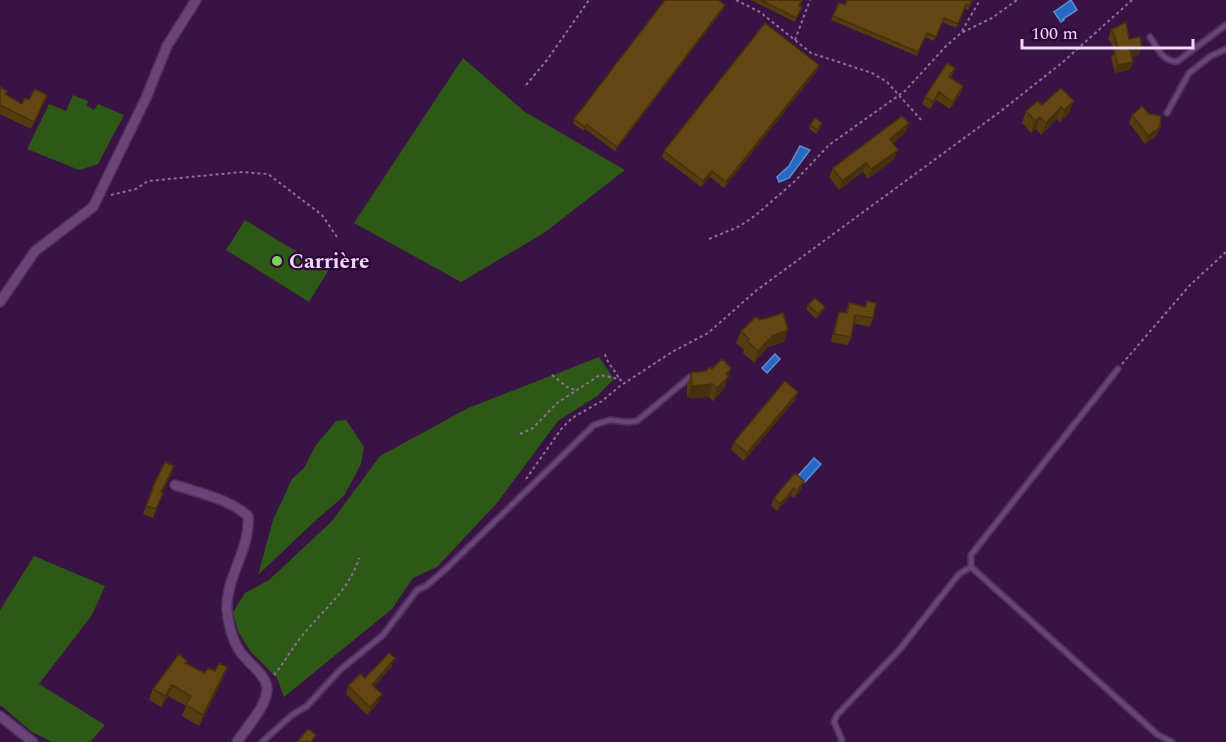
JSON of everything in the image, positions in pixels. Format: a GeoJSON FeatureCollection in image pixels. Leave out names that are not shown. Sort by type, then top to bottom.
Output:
{"type":"FeatureCollection","features":[{"type":"Feature","properties":{"kind":"street"},"geometry":{"type":"LineString","coordinates":[[0,302],[35,251],[93,207],[146,98],[167,46],[196,0]]}},
{"type":"Feature","properties":{"kind":"street"},"geometry":{"type":"LineString","coordinates":[[175,485],[229,504],[248,516],[249,526],[230,589],[227,610],[237,647],[247,662],[262,676],[267,685],[267,693],[256,716],[237,742]]}},
{"type":"Feature","properties":{"kind":"street"},"geometry":{"type":"LineString","coordinates":[[0,716],[33,742]]}},
{"type":"Feature","properties":{"kind":"lane"},"geometry":{"type":"LineString","coordinates":[[1150,37],[1166,60],[1178,61],[1226,25]]}},
{"type":"Feature","properties":{"kind":"lane"},"geometry":{"type":"LineString","coordinates":[[1167,112],[1189,73],[1210,56],[1226,50]]}},
{"type":"Feature","properties":{"kind":"lane"},"geometry":{"type":"LineString","coordinates":[[1118,369],[971,555],[971,567],[1158,735],[1172,742]]}},
{"type":"Feature","properties":{"kind":"lane"},"geometry":{"type":"LineString","coordinates":[[262,742],[292,715],[307,706],[340,670],[383,635],[417,590],[426,586],[447,568],[594,425],[610,420],[637,421],[690,377]]}},
{"type":"Feature","properties":{"kind":"lane"},"geometry":{"type":"LineString","coordinates":[[842,742],[834,722],[837,715],[900,650],[959,573],[971,567]]}},
{"type":"Feature","properties":{"kind":"path"},"geometry":{"type":"LineString","coordinates":[[526,85],[547,60],[589,0]]}},
{"type":"Feature","properties":{"kind":"path"},"geometry":{"type":"LineString","coordinates":[[736,0],[760,12],[811,53],[872,73],[887,82],[923,122]]}},
{"type":"Feature","properties":{"kind":"path"},"geometry":{"type":"LineString","coordinates":[[795,40],[810,0]]}},
{"type":"Feature","properties":{"kind":"path"},"geometry":{"type":"LineString","coordinates":[[961,33],[980,0]]}},
{"type":"Feature","properties":{"kind":"path"},"geometry":{"type":"LineString","coordinates":[[709,239],[740,226],[756,215],[795,181],[829,145],[917,80],[946,46],[961,33],[992,18],[1017,0]]}},
{"type":"Feature","properties":{"kind":"path"},"geometry":{"type":"LineString","coordinates":[[523,484],[556,436],[572,418],[602,401],[672,352],[708,333],[758,290],[1010,104],[1063,62],[1132,0]]}},
{"type":"Feature","properties":{"kind":"path"},"geometry":{"type":"LineString","coordinates":[[97,199],[136,189],[148,181],[242,172],[268,174],[322,215],[337,237]]}},
{"type":"Feature","properties":{"kind":"path"},"geometry":{"type":"LineString","coordinates":[[1118,369],[1190,285],[1226,252]]}},
{"type":"Feature","properties":{"kind":"path"},"geometry":{"type":"LineString","coordinates":[[604,354],[606,361],[616,371],[619,380]]}},
{"type":"Feature","properties":{"kind":"path"},"geometry":{"type":"LineString","coordinates":[[552,375],[567,387],[575,390]]}},
{"type":"Feature","properties":{"kind":"path"},"geometry":{"type":"LineString","coordinates":[[520,434],[534,428],[557,403],[600,375],[625,383]]}},
{"type":"Feature","properties":{"kind":"path"},"geometry":{"type":"LineString","coordinates":[[267,685],[298,641],[338,597],[356,570],[359,558]]}},
{"type":"Feature","properties":{"kind":"green space"},"geometry":{"type":"Polygon","coordinates":[[[463,58],[525,112],[625,170],[544,233],[461,282],[354,223],[463,58]]]}},
{"type":"Feature","properties":{"kind":"green space"},"geometry":{"type":"Polygon","coordinates":[[[73,95],[88,101],[87,106],[94,110],[98,104],[124,115],[98,164],[79,170],[27,149],[49,104],[66,111],[73,95]]]}},
{"type":"Feature","properties":{"kind":"green space","name":"Carrière"},"geometry":{"type":"Polygon","coordinates":[[[245,220],[328,271],[309,302],[226,250],[245,220]]]}},
{"type":"Feature","properties":{"kind":"green space"},"geometry":{"type":"Polygon","coordinates":[[[599,357],[614,379],[597,396],[558,421],[497,503],[437,567],[413,578],[392,609],[284,697],[277,678],[250,651],[238,631],[233,612],[245,593],[269,580],[332,521],[380,456],[468,408],[599,357]]]}},
{"type":"Feature","properties":{"kind":"green space"},"geometry":{"type":"Polygon","coordinates":[[[346,420],[364,447],[361,464],[344,496],[258,575],[273,520],[292,479],[304,468],[316,445],[336,421],[346,420]]]}},
{"type":"Feature","properties":{"kind":"green space"},"geometry":{"type":"Polygon","coordinates":[[[34,556],[105,586],[92,615],[39,684],[105,725],[90,742],[52,742],[32,732],[0,705],[0,610],[34,556]]]}},
{"type":"Feature","properties":{"kind":"water"},"geometry":{"type":"Polygon","coordinates":[[[1071,0],[1077,10],[1061,22],[1054,12],[1071,0]]]}},
{"type":"Feature","properties":{"kind":"water"},"geometry":{"type":"Polygon","coordinates":[[[800,146],[810,150],[789,178],[779,182],[777,177],[789,166],[800,146]]]}},
{"type":"Feature","properties":{"kind":"water"},"geometry":{"type":"Polygon","coordinates":[[[775,354],[780,359],[767,373],[762,368],[775,354]]]}},
{"type":"Feature","properties":{"kind":"water"},"geometry":{"type":"Polygon","coordinates":[[[814,458],[821,464],[805,482],[798,476],[814,458]]]}},
{"type":"Feature","properties":{"kind":"building"},"geometry":{"type":"Polygon","coordinates":[[[665,0],[718,0],[725,5],[617,147],[587,125],[585,127],[574,119],[665,0]]]}},
{"type":"Feature","properties":{"kind":"building"},"geometry":{"type":"Polygon","coordinates":[[[761,0],[802,0],[799,6],[802,7],[796,18],[761,0]]]}},
{"type":"Feature","properties":{"kind":"building"},"geometry":{"type":"Polygon","coordinates":[[[847,0],[972,0],[969,6],[966,4],[958,24],[944,18],[936,37],[927,33],[918,52],[833,16],[839,2],[845,5],[847,0]]]}},
{"type":"Feature","properties":{"kind":"building"},"geometry":{"type":"Polygon","coordinates":[[[1126,22],[1129,39],[1140,37],[1142,47],[1130,50],[1133,62],[1118,65],[1114,50],[1118,49],[1111,30],[1126,22]]]}},
{"type":"Feature","properties":{"kind":"building"},"geometry":{"type":"Polygon","coordinates":[[[765,23],[819,65],[726,182],[712,171],[703,181],[664,151],[765,23]]]}},
{"type":"Feature","properties":{"kind":"building"},"geometry":{"type":"Polygon","coordinates":[[[947,63],[955,68],[949,77],[963,86],[953,102],[939,92],[933,102],[925,97],[947,63]]]}},
{"type":"Feature","properties":{"kind":"building"},"geometry":{"type":"Polygon","coordinates":[[[0,87],[7,91],[5,94],[22,104],[25,98],[29,100],[35,89],[47,95],[34,122],[0,105],[0,87]]]}},
{"type":"Feature","properties":{"kind":"building"},"geometry":{"type":"Polygon","coordinates":[[[1061,88],[1074,101],[1064,110],[1061,107],[1046,123],[1040,117],[1035,121],[1026,111],[1038,101],[1042,105],[1061,88]]]}},
{"type":"Feature","properties":{"kind":"building"},"geometry":{"type":"Polygon","coordinates":[[[1142,106],[1149,114],[1161,116],[1160,127],[1148,136],[1132,115],[1142,106]]]}},
{"type":"Feature","properties":{"kind":"building"},"geometry":{"type":"Polygon","coordinates":[[[902,116],[909,123],[890,139],[898,150],[871,169],[866,163],[842,181],[833,168],[902,116]]]}},
{"type":"Feature","properties":{"kind":"building"},"geometry":{"type":"Polygon","coordinates":[[[815,118],[822,123],[817,130],[810,125],[815,118]]]}},
{"type":"Feature","properties":{"kind":"building"},"geometry":{"type":"Polygon","coordinates":[[[815,298],[825,307],[818,314],[808,305],[815,298]]]}},
{"type":"Feature","properties":{"kind":"building"},"geometry":{"type":"Polygon","coordinates":[[[867,301],[876,303],[873,318],[855,315],[851,337],[834,334],[839,312],[847,313],[849,303],[866,307],[867,301]]]}},
{"type":"Feature","properties":{"kind":"building"},"geometry":{"type":"Polygon","coordinates":[[[783,313],[788,330],[772,336],[758,351],[747,341],[749,339],[741,331],[756,317],[760,320],[783,313]]]}},
{"type":"Feature","properties":{"kind":"building"},"geometry":{"type":"Polygon","coordinates":[[[722,359],[731,368],[726,374],[729,376],[717,388],[713,384],[692,386],[691,373],[706,371],[710,367],[712,369],[722,359]]]}},
{"type":"Feature","properties":{"kind":"building"},"geometry":{"type":"Polygon","coordinates":[[[785,381],[798,392],[747,453],[734,442],[785,381]]]}},
{"type":"Feature","properties":{"kind":"building"},"geometry":{"type":"Polygon","coordinates":[[[165,462],[174,466],[161,492],[163,493],[156,509],[146,506],[152,488],[165,462]]]}},
{"type":"Feature","properties":{"kind":"building"},"geometry":{"type":"Polygon","coordinates":[[[795,473],[804,481],[797,491],[794,488],[780,504],[774,498],[795,473]]]}},
{"type":"Feature","properties":{"kind":"building"},"geometry":{"type":"Polygon","coordinates":[[[389,653],[395,658],[372,685],[382,694],[370,707],[348,686],[360,674],[365,678],[389,653]]]}},
{"type":"Feature","properties":{"kind":"building"},"geometry":{"type":"Polygon","coordinates":[[[179,654],[187,661],[185,663],[205,673],[208,668],[215,671],[219,663],[227,667],[203,715],[186,705],[191,696],[172,685],[165,696],[153,689],[179,654]]]}},
{"type":"Feature","properties":{"kind":"building"},"geometry":{"type":"Polygon","coordinates":[[[308,729],[316,735],[311,742],[297,742],[308,729]]]}},
{"type":"Feature","properties":{"kind":"place","name":"Carrière"},"geometry":{"type":"Point","coordinates":[277,261]}}]}
